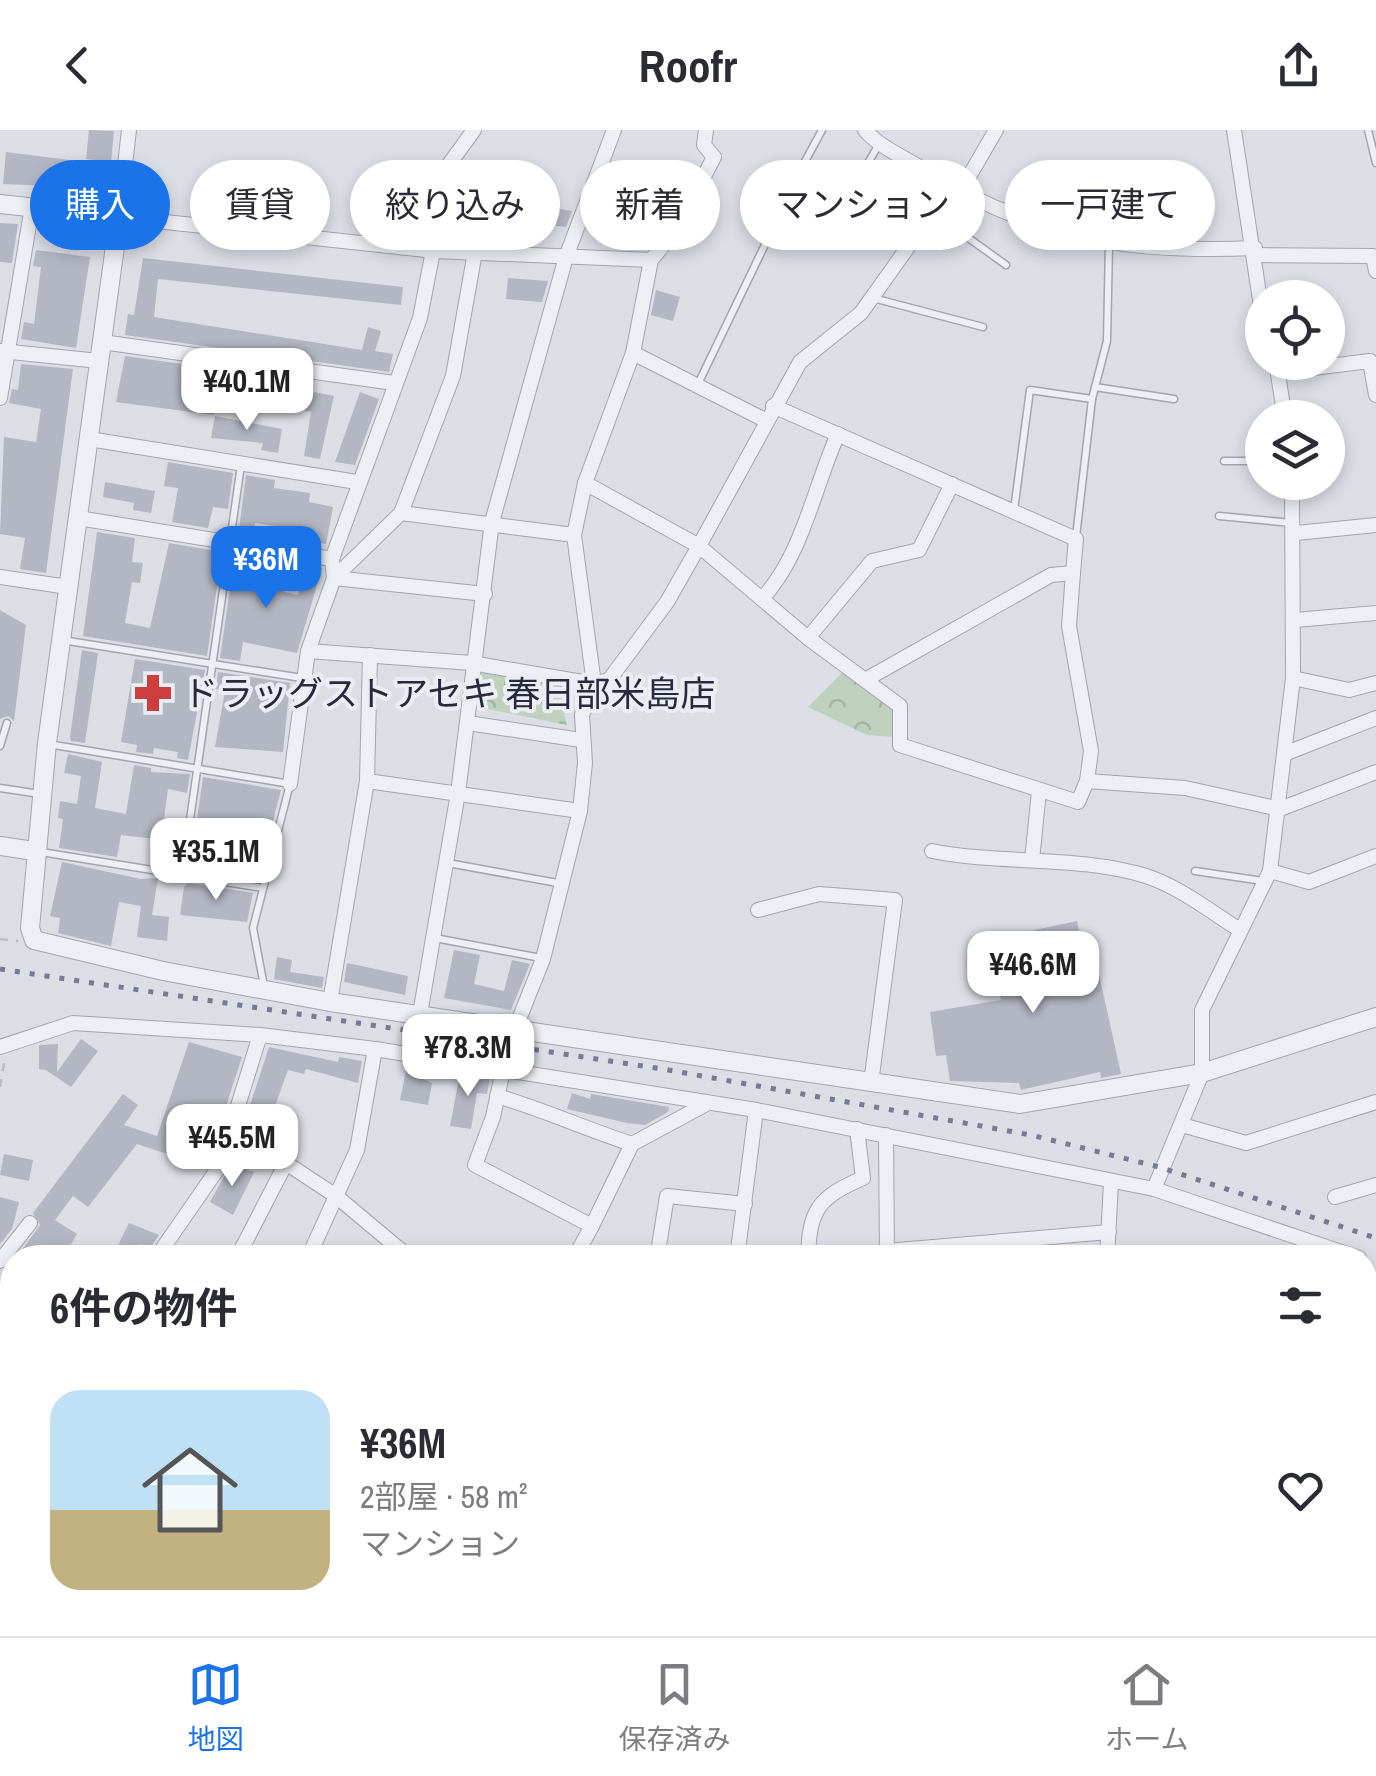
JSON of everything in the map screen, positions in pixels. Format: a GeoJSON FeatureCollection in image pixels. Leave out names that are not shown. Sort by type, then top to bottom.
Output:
{"type":"FeatureCollection","features":[{"type":"Feature","properties":{"kind":"street"},"geometry":{"type":"LineString","coordinates":[[126,160],[129,130]]}},
{"type":"Feature","properties":{"kind":"street"},"geometry":{"type":"LineString","coordinates":[[334,578],[332,559],[357,482],[420,318],[450,163],[474,130]]}},
{"type":"Feature","properties":{"kind":"street"},"geometry":{"type":"LineString","coordinates":[[420,1014],[458,793],[492,522],[566,257],[614,130]]}},
{"type":"Feature","properties":{"kind":"street"},"geometry":{"type":"LineString","coordinates":[[516,1026],[544,959],[580,811],[585,764],[582,715],[594,684],[574,535],[586,484],[633,353],[651,260],[677,229],[714,157],[704,144],[706,130]]}},
{"type":"Feature","properties":{"kind":"street"},"geometry":{"type":"LineString","coordinates":[[865,130],[909,160]]}},
{"type":"Feature","properties":{"kind":"street"},"geometry":{"type":"LineString","coordinates":[[979,160],[996,130]]}},
{"type":"Feature","properties":{"kind":"street"},"geometry":{"type":"LineString","coordinates":[[1234,130],[1258,280]]}},
{"type":"Feature","properties":{"kind":"street"},"geometry":{"type":"LineString","coordinates":[[0,204],[30,207]]}},
{"type":"Feature","properties":{"kind":"street"},"geometry":{"type":"LineString","coordinates":[[0,398],[4,351],[30,219]]}},
{"type":"Feature","properties":{"kind":"street"},"geometry":{"type":"LineString","coordinates":[[170,222],[435,251],[651,260]]}},
{"type":"Feature","properties":{"kind":"street"},"geometry":{"type":"LineString","coordinates":[[115,250],[34,851],[30,928],[34,940],[162,971],[330,1002],[516,1026],[1020,1104],[1202,1073],[1376,1017]]}},
{"type":"Feature","properties":{"kind":"street"},"geometry":{"type":"LineString","coordinates":[[308,651],[472,663],[594,684],[608,680],[667,602],[800,362],[861,313],[910,250]]}},
{"type":"Feature","properties":{"kind":"street"},"geometry":{"type":"LineString","coordinates":[[1179,250],[1372,256],[1376,271]]}},
{"type":"Feature","properties":{"kind":"street"},"geometry":{"type":"LineString","coordinates":[[290,784],[308,651],[334,578],[400,512],[454,376],[475,252]]}},
{"type":"Feature","properties":{"kind":"street"},"geometry":{"type":"LineString","coordinates":[[0,283],[19,285]]}},
{"type":"Feature","properties":{"kind":"street"},"geometry":{"type":"LineString","coordinates":[[4,351],[101,352],[394,383]]}},
{"type":"Feature","properties":{"kind":"street"},"geometry":{"type":"LineString","coordinates":[[633,353],[767,421]]}},
{"type":"Feature","properties":{"kind":"street"},"geometry":{"type":"LineString","coordinates":[[1345,363],[1370,361],[1376,396]]}},
{"type":"Feature","properties":{"kind":"street"},"geometry":{"type":"LineString","coordinates":[[586,484],[699,546],[808,638],[900,706],[900,745],[1078,802],[1087,781],[1091,750],[1069,626],[1076,539],[773,406]]}},
{"type":"Feature","properties":{"kind":"street"},"geometry":{"type":"LineString","coordinates":[[762,599],[784,574],[797,550],[803,520],[838,434]]}},
{"type":"Feature","properties":{"kind":"street"},"geometry":{"type":"LineString","coordinates":[[89,439],[357,482]]}},
{"type":"Feature","properties":{"kind":"street"},"geometry":{"type":"LineString","coordinates":[[808,638],[872,561],[919,550],[952,484]]}},
{"type":"Feature","properties":{"kind":"street"},"geometry":{"type":"LineString","coordinates":[[1154,1189],[1202,1073],[1202,1010],[1268,876],[1280,809],[1294,678],[1293,500]]}},
{"type":"Feature","properties":{"kind":"street"},"geometry":{"type":"LineString","coordinates":[[400,512],[574,535]]}},
{"type":"Feature","properties":{"kind":"street"},"geometry":{"type":"LineString","coordinates":[[78,518],[332,559]]}},
{"type":"Feature","properties":{"kind":"street"},"geometry":{"type":"LineString","coordinates":[[1295,528],[1376,526]]}},
{"type":"Feature","properties":{"kind":"street"},"geometry":{"type":"LineString","coordinates":[[865,680],[1052,575],[1072,574]]}},
{"type":"Feature","properties":{"kind":"street"},"geometry":{"type":"LineString","coordinates":[[0,577],[68,587]]}},
{"type":"Feature","properties":{"kind":"street"},"geometry":{"type":"LineString","coordinates":[[334,578],[485,594]]}},
{"type":"Feature","properties":{"kind":"street"},"geometry":{"type":"LineString","coordinates":[[1294,620],[1376,613]]}},
{"type":"Feature","properties":{"kind":"street"},"geometry":{"type":"LineString","coordinates":[[330,1002],[367,781],[370,655]]}},
{"type":"Feature","properties":{"kind":"street"},"geometry":{"type":"LineString","coordinates":[[1294,678],[1349,690],[1376,682]]}},
{"type":"Feature","properties":{"kind":"street"},"geometry":{"type":"LineString","coordinates":[[1284,754],[1376,718]]}},
{"type":"Feature","properties":{"kind":"street"},"geometry":{"type":"LineString","coordinates":[[468,722],[581,740]]}},
{"type":"Feature","properties":{"kind":"street"},"geometry":{"type":"LineString","coordinates":[[1087,781],[1185,788],[1280,809],[1376,772]]}},
{"type":"Feature","properties":{"kind":"street"},"geometry":{"type":"LineString","coordinates":[[367,781],[580,811]]}},
{"type":"Feature","properties":{"kind":"street"},"geometry":{"type":"LineString","coordinates":[[1032,860],[1039,791]]}},
{"type":"Feature","properties":{"kind":"street"},"geometry":{"type":"LineString","coordinates":[[0,846],[34,851]]}},
{"type":"Feature","properties":{"kind":"street"},"geometry":{"type":"LineString","coordinates":[[932,852],[966,858],[1110,867],[1150,877],[1240,930]]}},
{"type":"Feature","properties":{"kind":"street"},"geometry":{"type":"LineString","coordinates":[[1268,876],[1310,882],[1376,856]]}},
{"type":"Feature","properties":{"kind":"street"},"geometry":{"type":"LineString","coordinates":[[758,910],[819,894],[895,900],[871,1082]]}},
{"type":"Feature","properties":{"kind":"street"},"geometry":{"type":"LineString","coordinates":[[2,1052],[73,1023],[260,1035],[375,1049],[756,1110],[1154,1189],[1308,1245]]}},
{"type":"Feature","properties":{"kind":"street"},"geometry":{"type":"LineString","coordinates":[[165,1245],[220,1167],[260,1035]]}},
{"type":"Feature","properties":{"kind":"street"},"geometry":{"type":"LineString","coordinates":[[314,1245],[357,1150],[375,1049]]}},
{"type":"Feature","properties":{"kind":"street"},"geometry":{"type":"LineString","coordinates":[[502,1070],[476,1165],[592,1226]]}},
{"type":"Feature","properties":{"kind":"street"},"geometry":{"type":"LineString","coordinates":[[497,1096],[562,1115],[582,1128],[632,1144]]}},
{"type":"Feature","properties":{"kind":"street"},"geometry":{"type":"LineString","coordinates":[[1182,1124],[1246,1143],[1376,1102]]}},
{"type":"Feature","properties":{"kind":"street"},"geometry":{"type":"LineString","coordinates":[[581,1245],[632,1144],[708,1103]]}},
{"type":"Feature","properties":{"kind":"street"},"geometry":{"type":"LineString","coordinates":[[740,1245],[756,1110]]}},
{"type":"Feature","properties":{"kind":"street"},"geometry":{"type":"LineString","coordinates":[[810,1245],[818,1204],[828,1193],[864,1178],[866,1168],[857,1129]]}},
{"type":"Feature","properties":{"kind":"street"},"geometry":{"type":"LineString","coordinates":[[886,1134],[886,1245]]}},
{"type":"Feature","properties":{"kind":"street"},"geometry":{"type":"LineString","coordinates":[[244,1245],[286,1163],[336,1196],[394,1245]]}},
{"type":"Feature","properties":{"kind":"street"},"geometry":{"type":"LineString","coordinates":[[1108,1245],[1111,1183]]}},
{"type":"Feature","properties":{"kind":"street"},"geometry":{"type":"LineString","coordinates":[[1336,1196],[1376,1184]]}},
{"type":"Feature","properties":{"kind":"street"},"geometry":{"type":"LineString","coordinates":[[658,1245],[667,1196],[745,1204]]}},
{"type":"Feature","properties":{"kind":"street"},"geometry":{"type":"LineString","coordinates":[[13,1245],[30,1224]]}},
{"type":"Feature","properties":{"kind":"street"},"geometry":{"type":"LineString","coordinates":[[977,1245],[1108,1232]]}},
{"type":"Feature","properties":{"kind":"lane"},"geometry":{"type":"LineString","coordinates":[[806,160],[822,130]]}},
{"type":"Feature","properties":{"kind":"lane"},"geometry":{"type":"LineString","coordinates":[[1368,130],[1376,163]]}},
{"type":"Feature","properties":{"kind":"lane"},"geometry":{"type":"LineString","coordinates":[[870,160],[880,142]]}},
{"type":"Feature","properties":{"kind":"lane"},"geometry":{"type":"LineString","coordinates":[[697,386],[763,250]]}},
{"type":"Feature","properties":{"kind":"lane"},"geometry":{"type":"LineString","coordinates":[[985,250],[1006,265]]}},
{"type":"Feature","properties":{"kind":"lane"},"geometry":{"type":"LineString","coordinates":[[1076,539],[1092,400],[1106,341],[1110,250]]}},
{"type":"Feature","properties":{"kind":"lane"},"geometry":{"type":"LineString","coordinates":[[872,298],[983,328]]}},
{"type":"Feature","properties":{"kind":"lane"},"geometry":{"type":"LineString","coordinates":[[1095,387],[1174,400]]}},
{"type":"Feature","properties":{"kind":"lane"},"geometry":{"type":"LineString","coordinates":[[1014,511],[1030,390],[1092,400]]}},
{"type":"Feature","properties":{"kind":"lane"},"geometry":{"type":"LineString","coordinates":[[1224,461],[1245,462]]}},
{"type":"Feature","properties":{"kind":"lane"},"geometry":{"type":"LineString","coordinates":[[182,875],[242,462]]}},
{"type":"Feature","properties":{"kind":"lane"},"geometry":{"type":"LineString","coordinates":[[1219,516],[1295,528]]}},
{"type":"Feature","properties":{"kind":"lane"},"geometry":{"type":"LineString","coordinates":[[61,640],[304,678]]}},
{"type":"Feature","properties":{"kind":"lane"},"geometry":{"type":"LineString","coordinates":[[0,746],[7,723]]}},
{"type":"Feature","properties":{"kind":"lane"},"geometry":{"type":"LineString","coordinates":[[47,744],[290,784],[253,928],[264,989]]}},
{"type":"Feature","properties":{"kind":"lane"},"geometry":{"type":"LineString","coordinates":[[0,788],[41,794]]}},
{"type":"Feature","properties":{"kind":"lane"},"geometry":{"type":"LineString","coordinates":[[34,851],[263,888]]}},
{"type":"Feature","properties":{"kind":"lane"},"geometry":{"type":"LineString","coordinates":[[446,863],[564,884]]}},
{"type":"Feature","properties":{"kind":"lane"},"geometry":{"type":"LineString","coordinates":[[1195,871],[1268,876]]}},
{"type":"Feature","properties":{"kind":"lane"},"geometry":{"type":"LineString","coordinates":[[434,938],[544,959]]}},
{"type":"Feature","properties":{"kind":"path"},"geometry":{"type":"LineString","coordinates":[[0,1087],[2,1052]]}},
{"type":"Feature","properties":{"kind":"green space"},"geometry":{"type":"Polygon","coordinates":[[[469,668],[572,686],[564,715],[567,725],[463,704],[469,668]]]}},
{"type":"Feature","properties":{"kind":"green space"},"geometry":{"type":"Polygon","coordinates":[[[842,673],[896,708],[895,737],[867,735],[808,707],[842,673]]]}},
{"type":"Feature","properties":{"kind":"building"},"geometry":{"type":"Polygon","coordinates":[[[89,130],[114,131],[111,160],[86,159],[89,130]]]}},
{"type":"Feature","properties":{"kind":"building"},"geometry":{"type":"Polygon","coordinates":[[[6,152],[69,160],[30,160],[30,185],[3,184],[6,152]]]}},
{"type":"Feature","properties":{"kind":"building"},"geometry":{"type":"Polygon","coordinates":[[[560,209],[572,211],[566,227],[560,226],[560,209]]]}},
{"type":"Feature","properties":{"kind":"building"},"geometry":{"type":"Polygon","coordinates":[[[0,223],[18,224],[12,263],[0,262],[0,223]]]}},
{"type":"Feature","properties":{"kind":"building"},"geometry":{"type":"Polygon","coordinates":[[[36,250],[90,257],[76,348],[21,339],[24,322],[34,324],[41,267],[33,266],[36,250]]]}},
{"type":"Feature","properties":{"kind":"building"},"geometry":{"type":"Polygon","coordinates":[[[143,258],[403,287],[401,305],[158,279],[154,317],[362,350],[368,327],[381,331],[375,351],[393,354],[389,372],[125,335],[128,314],[134,315],[143,258]]]}},
{"type":"Feature","properties":{"kind":"building"},"geometry":{"type":"Polygon","coordinates":[[[508,278],[548,281],[542,302],[506,299],[508,278]]]}},
{"type":"Feature","properties":{"kind":"building"},"geometry":{"type":"Polygon","coordinates":[[[656,290],[680,297],[673,321],[651,315],[656,290]]]}},
{"type":"Feature","properties":{"kind":"building"},"geometry":{"type":"Polygon","coordinates":[[[125,356],[218,369],[214,415],[116,402],[125,356]]]}},
{"type":"Feature","properties":{"kind":"building"},"geometry":{"type":"Polygon","coordinates":[[[21,364],[73,369],[46,573],[20,569],[25,538],[0,534],[4,437],[36,442],[41,409],[9,403],[12,389],[18,390],[21,364]]]}},
{"type":"Feature","properties":{"kind":"building"},"geometry":{"type":"Polygon","coordinates":[[[251,374],[282,378],[278,399],[248,394],[251,374]]]}},
{"type":"Feature","properties":{"kind":"building"},"geometry":{"type":"Polygon","coordinates":[[[309,391],[334,396],[320,459],[304,456],[311,412],[305,411],[309,391]]]}},
{"type":"Feature","properties":{"kind":"building"},"geometry":{"type":"Polygon","coordinates":[[[360,392],[379,399],[355,465],[335,462],[360,392]]]}},
{"type":"Feature","properties":{"kind":"building"},"geometry":{"type":"Polygon","coordinates":[[[215,416],[282,429],[278,453],[261,450],[263,443],[211,438],[215,416]]]}},
{"type":"Feature","properties":{"kind":"building"},"geometry":{"type":"Polygon","coordinates":[[[168,462],[233,473],[228,509],[213,507],[208,528],[172,522],[178,488],[164,486],[168,462]]]}},
{"type":"Feature","properties":{"kind":"building"},"geometry":{"type":"Polygon","coordinates":[[[246,475],[275,480],[274,488],[310,493],[309,502],[333,507],[326,544],[307,541],[308,531],[255,523],[254,532],[239,529],[246,475]]]}},
{"type":"Feature","properties":{"kind":"building"},"geometry":{"type":"Polygon","coordinates":[[[105,482],[155,491],[151,513],[133,510],[134,503],[103,497],[105,482]]]}},
{"type":"Feature","properties":{"kind":"building"},"geometry":{"type":"Polygon","coordinates":[[[97,532],[135,538],[132,562],[143,563],[140,583],[132,582],[125,623],[150,628],[169,543],[222,552],[207,656],[83,636],[97,532]]]}},
{"type":"Feature","properties":{"kind":"building"},"geometry":{"type":"Polygon","coordinates":[[[258,558],[274,561],[269,588],[298,595],[305,565],[322,568],[297,653],[243,642],[240,661],[220,658],[233,567],[255,572],[258,558]]]}},
{"type":"Feature","properties":{"kind":"building"},"geometry":{"type":"Polygon","coordinates":[[[0,610],[26,625],[14,721],[8,716],[0,719],[0,610]]]}},
{"type":"Feature","properties":{"kind":"building"},"geometry":{"type":"Polygon","coordinates":[[[82,650],[98,653],[85,743],[71,741],[70,737],[82,650]]]}},
{"type":"Feature","properties":{"kind":"building"},"geometry":{"type":"Polygon","coordinates":[[[135,659],[205,670],[188,760],[177,758],[178,752],[154,748],[153,754],[136,752],[137,745],[121,742],[135,659]]]}},
{"type":"Feature","properties":{"kind":"building"},"geometry":{"type":"Polygon","coordinates":[[[218,672],[290,683],[283,752],[215,747],[225,691],[216,689],[218,672]]]}},
{"type":"Feature","properties":{"kind":"building"},"geometry":{"type":"Polygon","coordinates":[[[68,754],[102,762],[95,808],[126,814],[134,765],[151,768],[151,772],[190,774],[187,793],[168,789],[164,819],[183,822],[178,858],[160,854],[163,840],[121,835],[117,857],[59,848],[63,819],[58,818],[60,801],[77,804],[81,776],[64,773],[68,754]]]}},
{"type":"Feature","properties":{"kind":"building"},"geometry":{"type":"Polygon","coordinates":[[[203,777],[281,790],[258,880],[191,861],[203,777]]]}},
{"type":"Feature","properties":{"kind":"building"},"geometry":{"type":"Polygon","coordinates":[[[62,862],[141,879],[158,878],[152,915],[169,917],[167,941],[137,937],[141,906],[119,902],[111,946],[58,933],[60,918],[50,916],[62,862]]]}},
{"type":"Feature","properties":{"kind":"building"},"geometry":{"type":"Polygon","coordinates":[[[188,883],[253,893],[247,922],[180,915],[188,883]]]}},
{"type":"Feature","properties":{"kind":"building"},"geometry":{"type":"Polygon","coordinates":[[[1077,921],[1085,958],[1095,956],[1121,1074],[1101,1078],[1100,1072],[1021,1090],[1019,1083],[950,1081],[946,1055],[936,1056],[930,1012],[1001,1000],[988,940],[1077,921]]]}},
{"type":"Feature","properties":{"kind":"building"},"geometry":{"type":"Polygon","coordinates":[[[454,950],[480,955],[474,984],[504,991],[512,960],[530,964],[511,1010],[444,998],[454,950]]]}},
{"type":"Feature","properties":{"kind":"building"},"geometry":{"type":"Polygon","coordinates":[[[277,957],[292,960],[290,972],[324,977],[322,988],[274,979],[277,957]]]}},
{"type":"Feature","properties":{"kind":"building"},"geometry":{"type":"Polygon","coordinates":[[[347,963],[408,976],[405,995],[344,982],[347,963]]]}},
{"type":"Feature","properties":{"kind":"building"},"geometry":{"type":"Polygon","coordinates":[[[81,1039],[98,1051],[71,1087],[39,1069],[39,1045],[58,1044],[57,1072],[81,1039]]]}},
{"type":"Feature","properties":{"kind":"building"},"geometry":{"type":"Polygon","coordinates":[[[189,1042],[242,1057],[206,1167],[137,1144],[88,1207],[73,1196],[55,1220],[77,1234],[71,1245],[26,1245],[40,1225],[33,1213],[123,1094],[138,1105],[124,1125],[157,1136],[189,1042]]]}},
{"type":"Feature","properties":{"kind":"building"},"geometry":{"type":"Polygon","coordinates":[[[269,1047],[338,1062],[339,1057],[362,1061],[358,1083],[306,1069],[304,1074],[288,1070],[266,1131],[244,1124],[269,1047]]]}},
{"type":"Feature","properties":{"kind":"building"},"geometry":{"type":"Polygon","coordinates":[[[406,1071],[432,1083],[428,1105],[400,1100],[406,1071]]]}},
{"type":"Feature","properties":{"kind":"building"},"geometry":{"type":"Polygon","coordinates":[[[460,1073],[490,1078],[487,1094],[477,1093],[471,1129],[450,1126],[460,1073]]]}},
{"type":"Feature","properties":{"kind":"building"},"geometry":{"type":"Polygon","coordinates":[[[572,1093],[590,1099],[591,1094],[669,1107],[668,1112],[645,1125],[627,1123],[567,1109],[572,1093]]]}},
{"type":"Feature","properties":{"kind":"building"},"geometry":{"type":"Polygon","coordinates":[[[4,1154],[33,1160],[29,1181],[0,1175],[4,1154]]]}},
{"type":"Feature","properties":{"kind":"building"},"geometry":{"type":"Polygon","coordinates":[[[231,1164],[254,1172],[233,1215],[210,1202],[231,1164]]]}},
{"type":"Feature","properties":{"kind":"building"},"geometry":{"type":"Polygon","coordinates":[[[0,1197],[19,1202],[12,1229],[0,1244],[0,1197]]]}},
{"type":"Feature","properties":{"kind":"building"},"geometry":{"type":"Polygon","coordinates":[[[129,1223],[159,1235],[152,1245],[118,1245],[129,1223]]]}},
{"type":"Feature","properties":{"kind":"railway"},"geometry":{"type":"LineString","coordinates":[[0,969],[663,1069],[1031,1135],[1159,1167],[1376,1238]]}},
{"type":"Feature","properties":{"kind":"place","name":"ドラッグストアセキ 春日部米島店"},"geometry":{"type":"Point","coordinates":[153,693]}}]}
